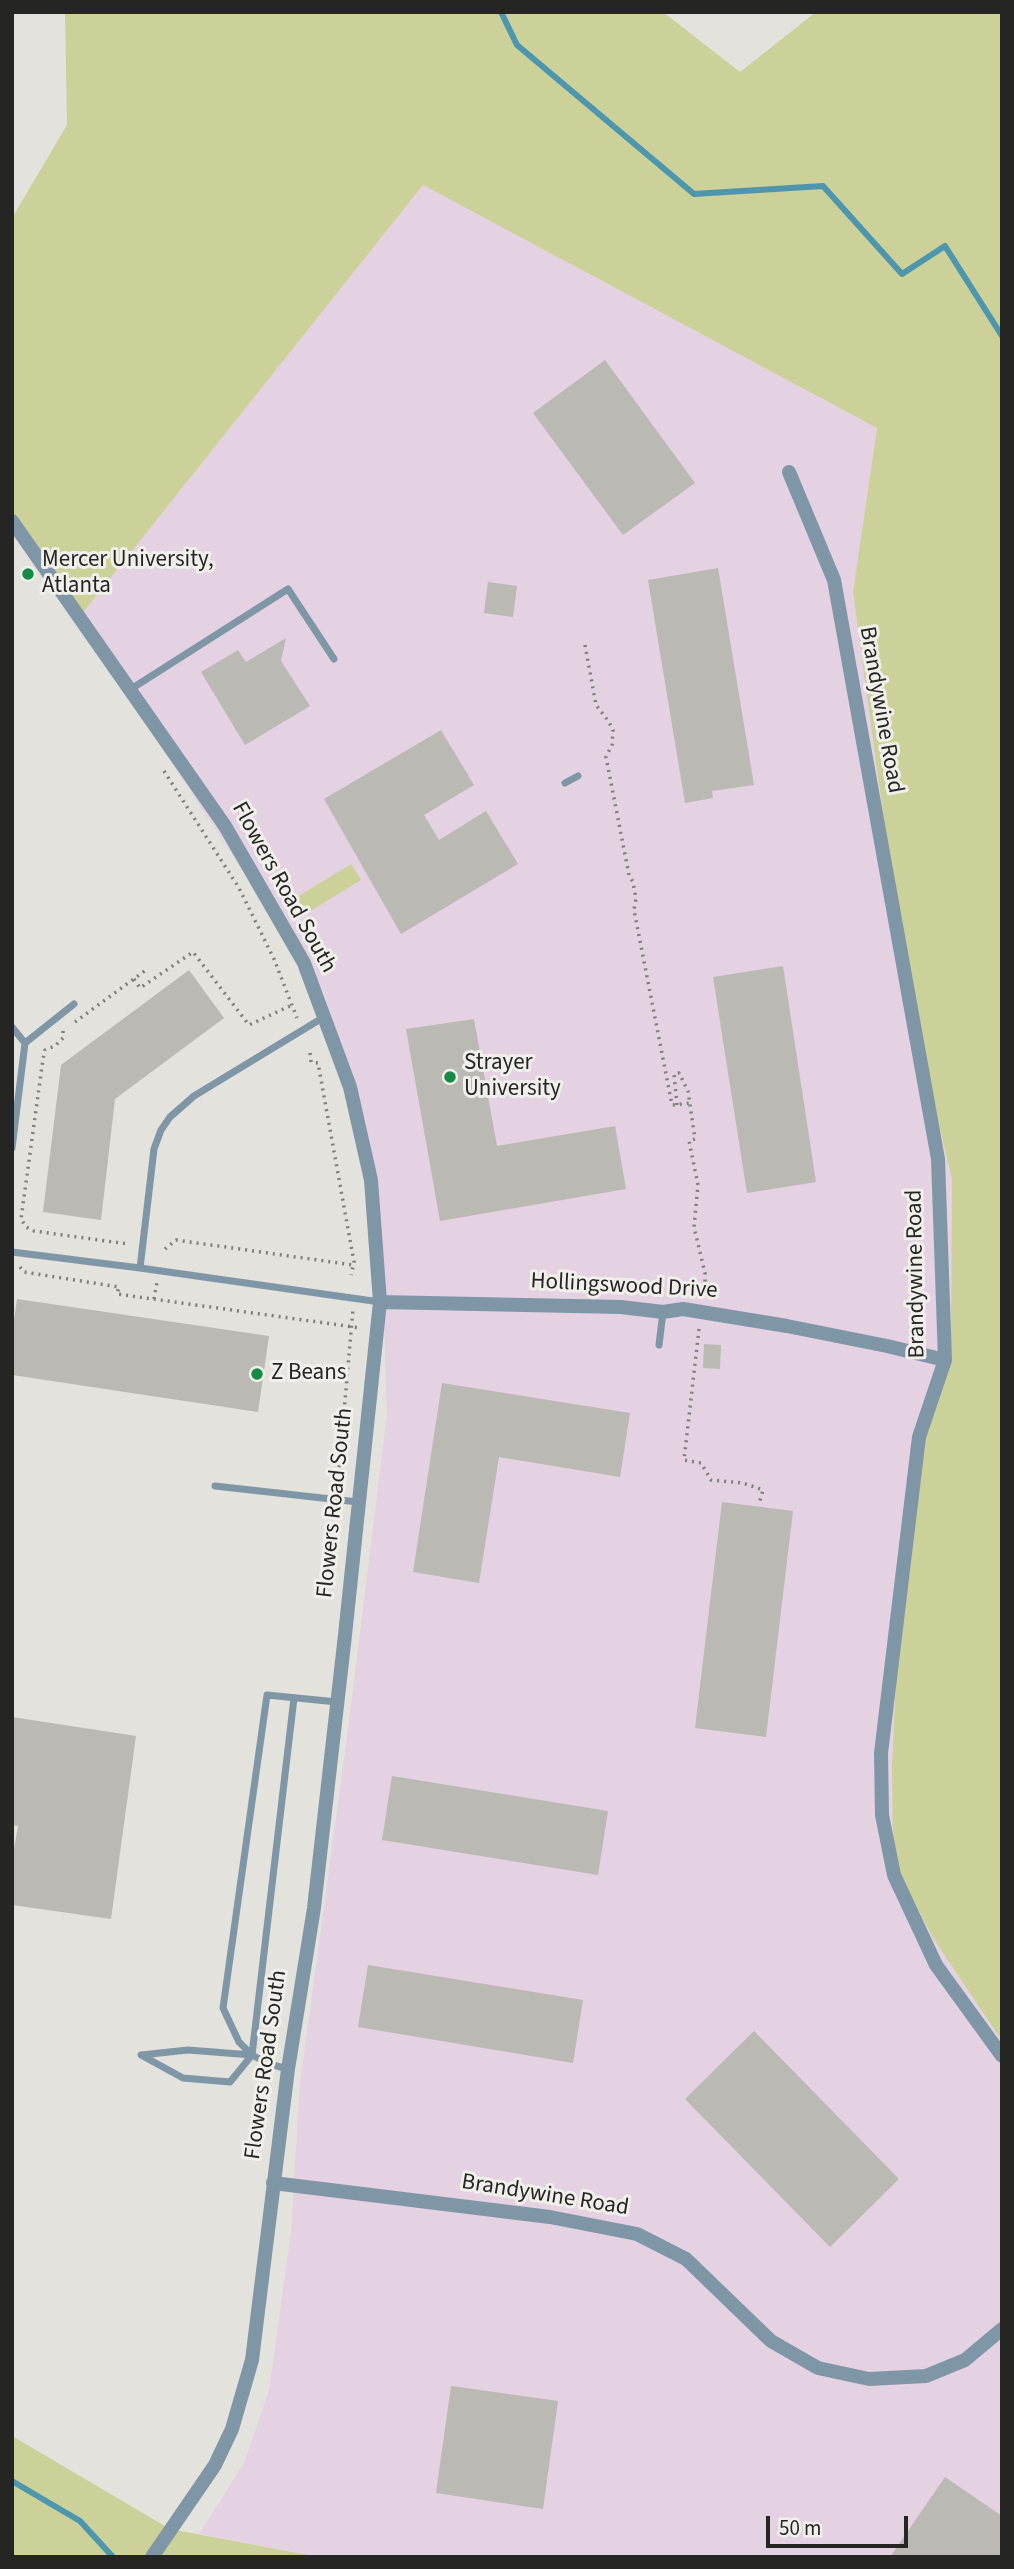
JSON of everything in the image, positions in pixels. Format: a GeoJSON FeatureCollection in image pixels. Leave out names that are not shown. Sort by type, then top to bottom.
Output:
{"type":"FeatureCollection","features":[{"type":"Feature","properties":{"kind":"street","name":"Brandywine Road"},"geometry":{"type":"LineString","coordinates":[[789,472],[834,580],[935,1146],[945,1360],[919,1437],[881,1753],[882,1815],[894,1875],[936,1965],[1002,2056]]}},
{"type":"Feature","properties":{"kind":"street","name":"Flowers Road South"},"geometry":{"type":"LineString","coordinates":[[12,521],[225,826],[304,963],[351,1087],[372,1180],[380,1302],[314,1908],[288,2069],[249,2371],[232,2430],[215,2465],[152,2557]]}},
{"type":"Feature","properties":{"kind":"street","name":"Hollingswood Drive"},"geometry":{"type":"LineString","coordinates":[[380,1302],[621,1307],[663,1312],[683,1310],[887,1346],[945,1360]]}},
{"type":"Feature","properties":{"kind":"street","name":"Brandywine Road"},"geometry":{"type":"LineString","coordinates":[[273,2183],[550,2217],[637,2234],[686,2259],[771,2341],[817,2368],[869,2379],[926,2376],[965,2360],[1002,2329]]}},
{"type":"Feature","properties":{"kind":"lane"},"geometry":{"type":"LineString","coordinates":[[131,689],[288,589],[334,659]]}},
{"type":"Feature","properties":{"kind":"lane"},"geometry":{"type":"LineString","coordinates":[[565,783],[578,776]]}},
{"type":"Feature","properties":{"kind":"lane"},"geometry":{"type":"LineString","coordinates":[[12,1148],[25,1044],[74,1004]]}},
{"type":"Feature","properties":{"kind":"lane"},"geometry":{"type":"LineString","coordinates":[[140,1268],[154,1149],[161,1130],[170,1117],[194,1096],[324,1017]]}},
{"type":"Feature","properties":{"kind":"lane"},"geometry":{"type":"LineString","coordinates":[[12,1027],[25,1044]]}},
{"type":"Feature","properties":{"kind":"lane"},"geometry":{"type":"LineString","coordinates":[[12,1252],[380,1302]]}},
{"type":"Feature","properties":{"kind":"lane"},"geometry":{"type":"LineString","coordinates":[[659,1345],[663,1312]]}},
{"type":"Feature","properties":{"kind":"lane"},"geometry":{"type":"LineString","coordinates":[[215,1486],[359,1502]]}},
{"type":"Feature","properties":{"kind":"lane"},"geometry":{"type":"LineString","coordinates":[[288,2069],[269,2064],[252,2055],[239,2042],[223,2008],[267,1695],[338,1702]]}},
{"type":"Feature","properties":{"kind":"lane"},"geometry":{"type":"LineString","coordinates":[[252,2055],[188,2050],[141,2055],[183,2078],[230,2082],[252,2055],[294,1698]]}},
{"type":"Feature","properties":{"kind":"path"},"geometry":{"type":"LineString","coordinates":[[584,645],[596,705],[613,730],[612,745],[606,757],[636,899],[634,910],[672,1105],[690,1102]]}},
{"type":"Feature","properties":{"kind":"path"},"geometry":{"type":"LineString","coordinates":[[160,764],[239,888],[274,959],[297,1018]]}},
{"type":"Feature","properties":{"kind":"path"},"geometry":{"type":"LineString","coordinates":[[134,979],[140,988],[192,951],[249,1025],[292,1004]]}},
{"type":"Feature","properties":{"kind":"path"},"geometry":{"type":"LineString","coordinates":[[128,1244],[34,1231],[26,1227],[21,1219],[45,1050],[55,1046],[63,1038],[62,1031],[146,970]]}},
{"type":"Feature","properties":{"kind":"path"},"geometry":{"type":"LineString","coordinates":[[310,1053],[311,1062],[318,1063],[356,1265],[351,1275]]}},
{"type":"Feature","properties":{"kind":"path"},"geometry":{"type":"LineString","coordinates":[[677,1105],[674,1074],[679,1073],[688,1091],[695,1139],[689,1141],[698,1185],[694,1227],[705,1273],[705,1295]]}},
{"type":"Feature","properties":{"kind":"path"},"geometry":{"type":"LineString","coordinates":[[165,1249],[176,1240],[356,1265]]}},
{"type":"Feature","properties":{"kind":"path"},"geometry":{"type":"LineString","coordinates":[[19,1266],[24,1272],[118,1287]]}},
{"type":"Feature","properties":{"kind":"path"},"geometry":{"type":"LineString","coordinates":[[120,1276],[117,1294],[360,1328]]}},
{"type":"Feature","properties":{"kind":"path"},"geometry":{"type":"LineString","coordinates":[[155,1300],[157,1282]]}},
{"type":"Feature","properties":{"kind":"path"},"geometry":{"type":"LineString","coordinates":[[338,1480],[353,1309]]}},
{"type":"Feature","properties":{"kind":"path"},"geometry":{"type":"LineString","coordinates":[[700,1323],[684,1460],[701,1463],[711,1480],[743,1483],[763,1490],[759,1504]]}},
{"type":"Feature","properties":{"kind":"shaded area"},"geometry":{"type":"Polygon","coordinates":[[[423,185],[877,428],[853,592],[907,992],[952,1179],[951,1323],[923,1435],[898,1631],[892,1766],[893,1864],[935,1941],[1002,2041],[1002,2557],[320,2557],[199,2534],[244,2463],[269,2391],[291,2232],[300,2083],[387,1415],[381,1233],[326,996],[77,620],[423,185]]]}},
{"type":"Feature","properties":{"kind":"green space"},"geometry":{"type":"Polygon","coordinates":[[[65,12],[663,12],[740,72],[816,12],[1002,12],[1002,2041],[935,1941],[893,1864],[892,1766],[898,1631],[923,1435],[951,1323],[952,1179],[907,992],[853,592],[877,428],[423,185],[77,620],[12,528],[12,218],[67,125],[65,12]]]}},
{"type":"Feature","properties":{"kind":"green space"},"geometry":{"type":"Polygon","coordinates":[[[351,864],[361,880],[304,915],[294,899],[351,864]]]}},
{"type":"Feature","properties":{"kind":"green space"},"geometry":{"type":"Polygon","coordinates":[[[12,2436],[170,2529],[319,2557],[12,2557],[12,2436]]]}},
{"type":"Feature","properties":{"kind":"building"},"geometry":{"type":"Polygon","coordinates":[[[605,360],[695,483],[623,535],[533,413],[605,360]]]}},
{"type":"Feature","properties":{"kind":"building"},"geometry":{"type":"Polygon","coordinates":[[[718,568],[754,785],[712,791],[713,798],[685,803],[648,580],[718,568]]]}},
{"type":"Feature","properties":{"kind":"building"},"geometry":{"type":"Polygon","coordinates":[[[488,582],[517,586],[513,617],[484,613],[488,582]]]}},
{"type":"Feature","properties":{"kind":"building"},"geometry":{"type":"Polygon","coordinates":[[[286,638],[281,661],[310,706],[245,745],[201,672],[238,650],[246,662],[286,638]]]}},
{"type":"Feature","properties":{"kind":"building"},"geometry":{"type":"Polygon","coordinates":[[[441,730],[474,785],[424,815],[439,840],[486,811],[518,864],[401,934],[324,799],[441,730]]]}},
{"type":"Feature","properties":{"kind":"building"},"geometry":{"type":"Polygon","coordinates":[[[783,966],[816,1182],[747,1193],[713,977],[783,966]]]}},
{"type":"Feature","properties":{"kind":"building"},"geometry":{"type":"Polygon","coordinates":[[[189,970],[224,1018],[115,1099],[101,1220],[43,1212],[61,1065],[189,970]]]}},
{"type":"Feature","properties":{"kind":"building","name":"Strayer University"},"geometry":{"type":"Polygon","coordinates":[[[474,1019],[497,1146],[615,1126],[626,1189],[440,1221],[406,1029],[474,1019]]]}},
{"type":"Feature","properties":{"kind":"building"},"geometry":{"type":"Polygon","coordinates":[[[17,1299],[269,1336],[258,1412],[12,1375],[12,1334],[17,1299]]]}},
{"type":"Feature","properties":{"kind":"building"},"geometry":{"type":"Polygon","coordinates":[[[704,1344],[721,1345],[720,1369],[703,1368],[704,1344]]]}},
{"type":"Feature","properties":{"kind":"building"},"geometry":{"type":"Polygon","coordinates":[[[442,1383],[630,1413],[620,1477],[499,1457],[479,1583],[413,1572],[442,1383]]]}},
{"type":"Feature","properties":{"kind":"building"},"geometry":{"type":"Polygon","coordinates":[[[722,1502],[793,1511],[766,1737],[695,1728],[722,1502]]]}},
{"type":"Feature","properties":{"kind":"building"},"geometry":{"type":"Polygon","coordinates":[[[12,1717],[136,1736],[111,1919],[12,1905],[12,1860],[18,1826],[12,1825],[12,1717]]]}},
{"type":"Feature","properties":{"kind":"building"},"geometry":{"type":"Polygon","coordinates":[[[392,1776],[608,1811],[598,1875],[382,1840],[392,1776]]]}},
{"type":"Feature","properties":{"kind":"building"},"geometry":{"type":"Polygon","coordinates":[[[368,1965],[583,2000],[573,2063],[358,2027],[368,1965]]]}},
{"type":"Feature","properties":{"kind":"building"},"geometry":{"type":"Polygon","coordinates":[[[754,2031],[899,2179],[830,2247],[685,2099],[754,2031]]]}},
{"type":"Feature","properties":{"kind":"building"},"geometry":{"type":"Polygon","coordinates":[[[451,2386],[558,2401],[543,2509],[436,2493],[451,2386]]]}},
{"type":"Feature","properties":{"kind":"building"},"geometry":{"type":"Polygon","coordinates":[[[945,2477],[1002,2516],[1002,2557],[890,2557],[945,2477]]]}},
{"type":"Feature","properties":{"kind":"waterway"},"geometry":{"type":"LineString","coordinates":[[501,12],[517,45],[694,194],[823,186],[902,274],[945,246],[1002,336]]}},
{"type":"Feature","properties":{"kind":"waterway"},"geometry":{"type":"LineString","coordinates":[[12,2481],[80,2521],[113,2557]]}},
{"type":"Feature","properties":{"kind":"place","name":"Mercer University, Atlanta"},"geometry":{"type":"Point","coordinates":[28,574]}},
{"type":"Feature","properties":{"kind":"place","name":"Strayer University"},"geometry":{"type":"Point","coordinates":[450,1077]}},
{"type":"Feature","properties":{"kind":"place","name":"Z Beans"},"geometry":{"type":"Point","coordinates":[257,1374]}}]}
